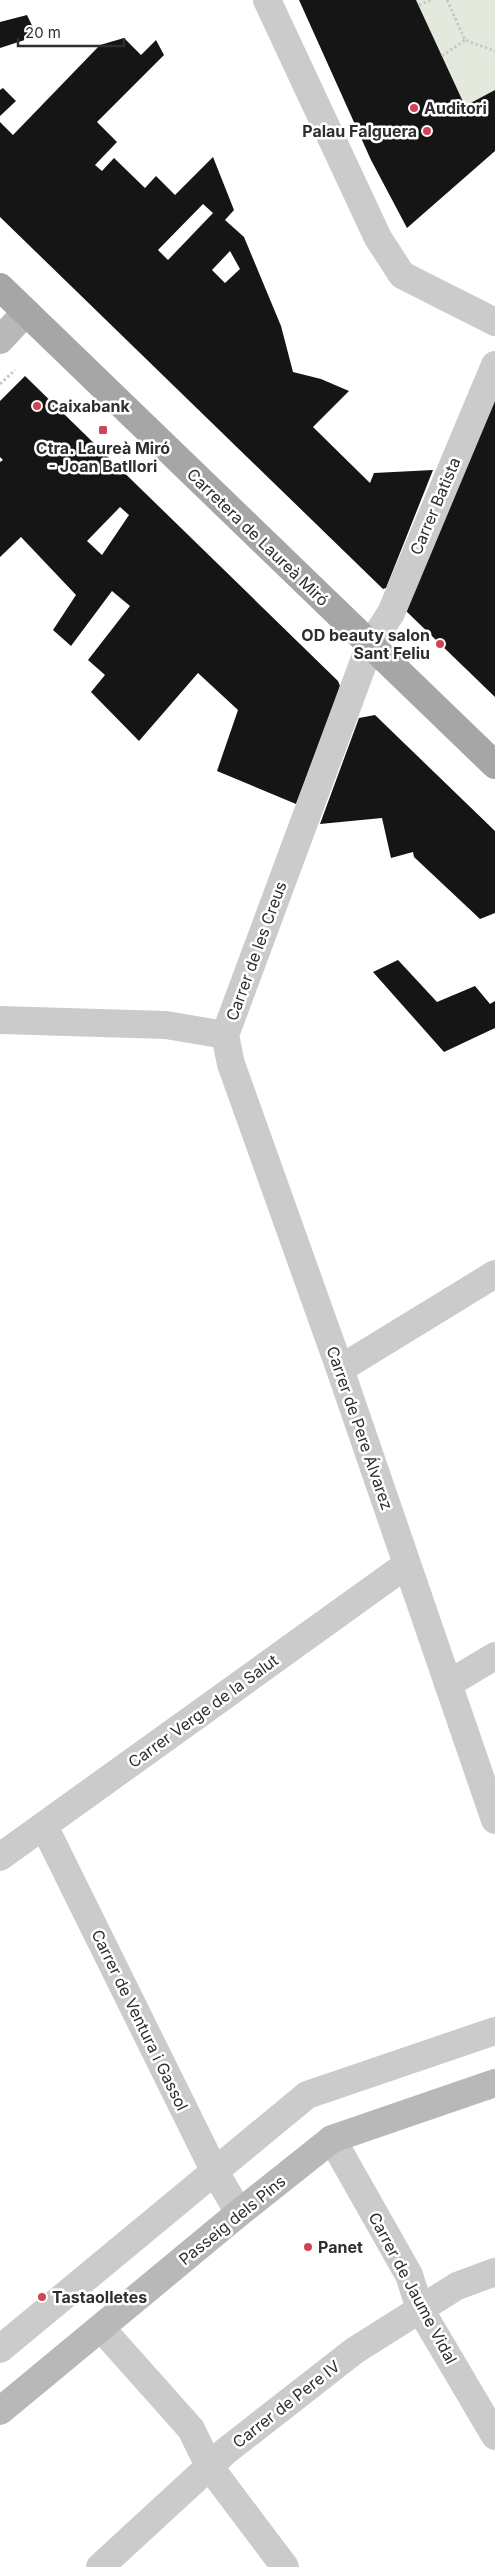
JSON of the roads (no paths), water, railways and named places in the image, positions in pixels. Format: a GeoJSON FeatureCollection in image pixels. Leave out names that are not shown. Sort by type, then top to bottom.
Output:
{"type":"FeatureCollection","features":[{"type":"Feature","properties":{"kind":"main road","name":"Carretera de Laureà Miró"},"geometry":{"type":"LineString","coordinates":[[0,287],[495,765]]}},
{"type":"Feature","properties":{"kind":"street"},"geometry":{"type":"LineString","coordinates":[[267,0],[378,238],[402,275],[495,322]]}},
{"type":"Feature","properties":{"kind":"street"},"geometry":{"type":"LineString","coordinates":[[0,340],[26,312]]}},
{"type":"Feature","properties":{"kind":"street","name":"Carrer Batista"},"geometry":{"type":"LineString","coordinates":[[355,683],[370,644],[391,613],[495,365]]}},
{"type":"Feature","properties":{"kind":"street","name":"Carrer de les Creus"},"geometry":{"type":"LineString","coordinates":[[0,1020],[166,1025],[225,1035],[355,683]]}},
{"type":"Feature","properties":{"kind":"street","name":"Carrer de Pere Álvarez"},"geometry":{"type":"LineString","coordinates":[[225,1035],[232,1064],[340,1369],[495,1820]]}},
{"type":"Feature","properties":{"kind":"street"},"geometry":{"type":"LineString","coordinates":[[340,1369],[495,1274]]}},
{"type":"Feature","properties":{"kind":"street","name":"Carrer Verge de la Salut"},"geometry":{"type":"LineString","coordinates":[[0,1856],[406,1565]]}},
{"type":"Feature","properties":{"kind":"street"},"geometry":{"type":"LineString","coordinates":[[448,1684],[495,1656]]}},
{"type":"Feature","properties":{"kind":"street","name":"Carrer de Ventura i Gassol"},"geometry":{"type":"LineString","coordinates":[[44,1826],[214,2170],[238,2213]]}},
{"type":"Feature","properties":{"kind":"street"},"geometry":{"type":"LineString","coordinates":[[0,2349],[12,2329],[307,2095],[495,2032]]}},
{"type":"Feature","properties":{"kind":"street","name":"Passeig dels Pins"},"geometry":{"type":"LineString","coordinates":[[0,2411],[238,2213],[332,2139],[495,2083]]}},
{"type":"Feature","properties":{"kind":"street","name":"Carrer de Jaume Vidal"},"geometry":{"type":"LineString","coordinates":[[332,2139],[409,2275],[420,2309],[495,2436]]}},
{"type":"Feature","properties":{"kind":"street","name":"Carrer de Pere IV"},"geometry":{"type":"LineString","coordinates":[[100,2567],[209,2466],[354,2351],[457,2286],[495,2272]]}},
{"type":"Feature","properties":{"kind":"street"},"geometry":{"type":"LineString","coordinates":[[101,2328],[191,2429],[209,2466],[285,2567]]}},
{"type":"Feature","properties":{"kind":"place","name":"Auditori"},"geometry":{"type":"Point","coordinates":[414,108]}},
{"type":"Feature","properties":{"kind":"place","name":"Palau Falguera"},"geometry":{"type":"Point","coordinates":[427,131]}},
{"type":"Feature","properties":{"kind":"place","name":"Caixabank"},"geometry":{"type":"Point","coordinates":[37,406]}},
{"type":"Feature","properties":{"kind":"place","name":"Ctra. Laureà Miró - Joan Batllori"},"geometry":{"type":"Point","coordinates":[103,430]}},
{"type":"Feature","properties":{"kind":"place","name":"OD beauty salon Sant Feliu"},"geometry":{"type":"Point","coordinates":[440,644]}},
{"type":"Feature","properties":{"kind":"place","name":"Panet"},"geometry":{"type":"Point","coordinates":[308,2247]}},
{"type":"Feature","properties":{"kind":"place","name":"Tastaolletes"},"geometry":{"type":"Point","coordinates":[42,2297]}}]}
